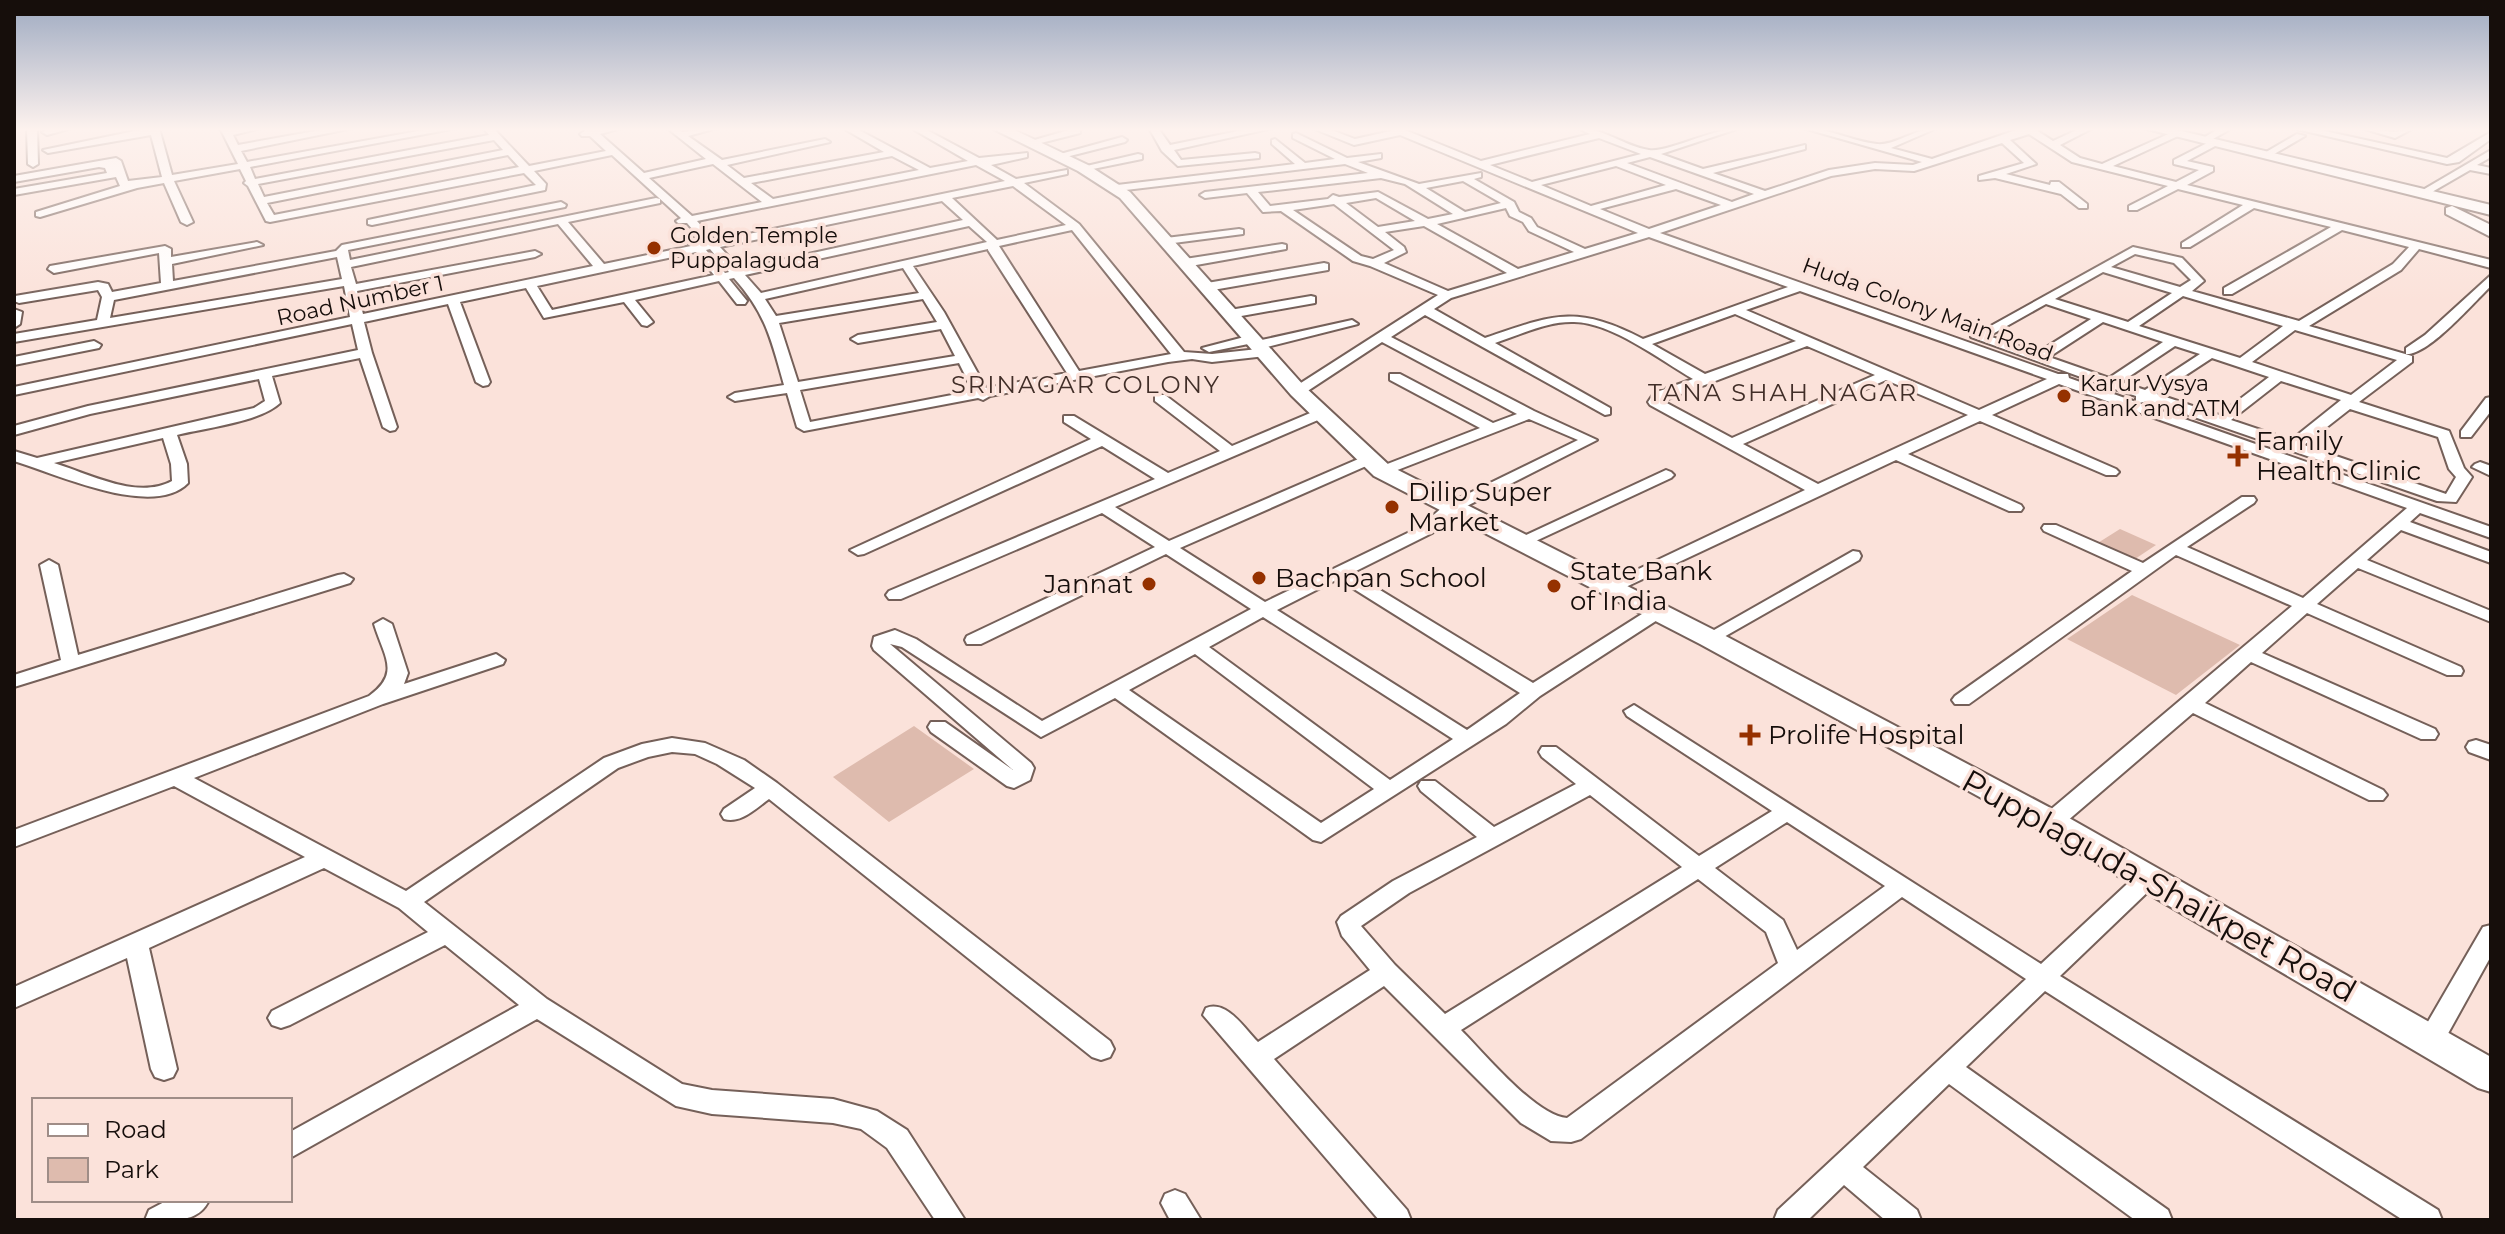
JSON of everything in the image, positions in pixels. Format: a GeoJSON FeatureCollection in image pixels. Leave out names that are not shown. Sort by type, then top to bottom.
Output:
{"type":"FeatureCollection","features":[{"type":"Feature","properties":{"kind":"street"},"geometry":{"type":"LineString","coordinates":[[14,193],[39,186]]}},
{"type":"Feature","properties":{"kind":"street"},"geometry":{"type":"LineString","coordinates":[[40,214],[133,186]]}},
{"type":"Feature","properties":{"kind":"street"},"geometry":{"type":"LineString","coordinates":[[171,186],[187,222]]}},
{"type":"Feature","properties":{"kind":"street"},"geometry":{"type":"LineString","coordinates":[[250,186],[270,219],[442,186]]}},
{"type":"Feature","properties":{"kind":"street"},"geometry":{"type":"LineString","coordinates":[[259,201],[338,186]]}},
{"type":"Feature","properties":{"kind":"street"},"geometry":{"type":"LineString","coordinates":[[372,222],[541,188],[539,186]]}},
{"type":"Feature","properties":{"kind":"street"},"geometry":{"type":"LineString","coordinates":[[642,186],[656,201],[684,220],[771,203],[864,203],[945,198],[1009,186]]}},
{"type":"Feature","properties":{"kind":"street"},"geometry":{"type":"LineString","coordinates":[[645,186],[684,220],[741,301]]}},
{"type":"Feature","properties":{"kind":"street"},"geometry":{"type":"LineString","coordinates":[[750,186],[771,203]]}},
{"type":"Feature","properties":{"kind":"street"},"geometry":{"type":"LineString","coordinates":[[707,249],[864,203],[901,186]]}},
{"type":"Feature","properties":{"kind":"street"},"geometry":{"type":"LineString","coordinates":[[1013,186],[1069,227],[1180,356]]}},
{"type":"Feature","properties":{"kind":"street","name":"Pupplaguda-Shaikpet Road"},"geometry":{"type":"LineString","coordinates":[[1113,186],[1298,391],[1375,466],[1451,508],[1659,611],[2051,822],[2491,1076]]}},
{"type":"Feature","properties":{"kind":"street"},"geometry":{"type":"LineString","coordinates":[[1117,188],[1138,186]]}},
{"type":"Feature","properties":{"kind":"street"},"geometry":{"type":"LineString","coordinates":[[1225,186],[1234,193]]}},
{"type":"Feature","properties":{"kind":"street"},"geometry":{"type":"LineString","coordinates":[[1205,195],[1300,186]]}},
{"type":"Feature","properties":{"kind":"street"},"geometry":{"type":"LineString","coordinates":[[1317,186],[1379,230],[1400,252],[1374,263]]}},
{"type":"Feature","properties":{"kind":"street"},"geometry":{"type":"LineString","coordinates":[[1414,186],[1463,216]]}},
{"type":"Feature","properties":{"kind":"street"},"geometry":{"type":"LineString","coordinates":[[1417,187],[1426,186]]}},
{"type":"Feature","properties":{"kind":"street"},"geometry":{"type":"LineString","coordinates":[[1478,186],[1510,204],[1514,214],[1531,224],[1533,229],[1584,253]]}},
{"type":"Feature","properties":{"kind":"street"},"geometry":{"type":"LineString","coordinates":[[1539,186],[1653,232]]}},
{"type":"Feature","properties":{"kind":"street"},"geometry":{"type":"LineString","coordinates":[[1539,186],[1653,232],[2061,378],[2106,386],[2173,341]]}},
{"type":"Feature","properties":{"kind":"street"},"geometry":{"type":"LineString","coordinates":[[1596,207],[1675,186]]}},
{"type":"Feature","properties":{"kind":"street"},"geometry":{"type":"LineString","coordinates":[[1679,186],[1730,205]]}},
{"type":"Feature","properties":{"kind":"street"},"geometry":{"type":"LineString","coordinates":[[1738,186],[1763,194]]}},
{"type":"Feature","properties":{"kind":"street"},"geometry":{"type":"LineString","coordinates":[[1298,391],[1447,295],[1653,232],[1789,186]]}},
{"type":"Feature","properties":{"kind":"street"},"geometry":{"type":"LineString","coordinates":[[2036,186],[2063,191]]}},
{"type":"Feature","properties":{"kind":"street"},"geometry":{"type":"LineString","coordinates":[[2057,186],[2083,206]]}},
{"type":"Feature","properties":{"kind":"street"},"geometry":{"type":"LineString","coordinates":[[2133,208],[2175,186]]}},
{"type":"Feature","properties":{"kind":"street"},"geometry":{"type":"LineString","coordinates":[[2178,186],[2491,264]]}},
{"type":"Feature","properties":{"kind":"street"},"geometry":{"type":"LineString","coordinates":[[2388,186],[2491,210]]}},
{"type":"Feature","properties":{"kind":"street"},"geometry":{"type":"LineString","coordinates":[[2421,194],[2435,186]]}},
{"type":"Feature","properties":{"kind":"street"},"geometry":{"type":"LineString","coordinates":[[1251,191],[1267,210],[1378,195],[1516,273]]}},
{"type":"Feature","properties":{"kind":"street"},"geometry":{"type":"LineString","coordinates":[[551,194],[601,268]]}},
{"type":"Feature","properties":{"kind":"street"},"geometry":{"type":"LineString","coordinates":[[2421,194],[2491,232]]}},
{"type":"Feature","properties":{"kind":"street"},"geometry":{"type":"LineString","coordinates":[[945,198],[993,242],[994,250],[1076,377]]}},
{"type":"Feature","properties":{"kind":"street"},"geometry":{"type":"LineString","coordinates":[[108,297],[567,220],[656,201]]}},
{"type":"Feature","properties":{"kind":"street"},"geometry":{"type":"LineString","coordinates":[[1379,230],[1425,224],[1510,204]]}},
{"type":"Feature","properties":{"kind":"street"},"geometry":{"type":"LineString","coordinates":[[2186,245],[2252,204]]}},
{"type":"Feature","properties":{"kind":"street"},"geometry":{"type":"LineString","coordinates":[[390,427],[365,353],[342,248],[561,205]]}},
{"type":"Feature","properties":{"kind":"street"},"geometry":{"type":"LineString","coordinates":[[1285,209],[1357,259],[1374,263],[1447,295]]}},
{"type":"Feature","properties":{"kind":"street"},"geometry":{"type":"LineString","coordinates":[[530,285],[548,315],[971,222]]}},
{"type":"Feature","properties":{"kind":"street"},"geometry":{"type":"LineString","coordinates":[[2228,291],[2341,226]]}},
{"type":"Feature","properties":{"kind":"street"},"geometry":{"type":"LineString","coordinates":[[758,297],[1069,227]]}},
{"type":"Feature","properties":{"kind":"street"},"geometry":{"type":"LineString","coordinates":[[1166,241],[1239,232]]}},
{"type":"Feature","properties":{"kind":"street","name":"Huda Colony Main Road"},"geometry":{"type":"LineString","coordinates":[[1653,232],[1799,287],[2491,533]]}},
{"type":"Feature","properties":{"kind":"street"},"geometry":{"type":"LineString","coordinates":[[165,262],[257,245]]}},
{"type":"Feature","properties":{"kind":"street"},"geometry":{"type":"LineString","coordinates":[[2242,363],[2299,323],[2397,267],[2417,245]]}},
{"type":"Feature","properties":{"kind":"street"},"geometry":{"type":"LineString","coordinates":[[1185,263],[1282,247]]}},
{"type":"Feature","properties":{"kind":"street"},"geometry":{"type":"LineString","coordinates":[[54,269],[164,249],[167,286]]}},
{"type":"Feature","properties":{"kind":"street"},"geometry":{"type":"LineString","coordinates":[[707,249],[737,273],[758,297],[772,320],[804,427],[983,396],[1180,356],[1212,358],[1352,324]]}},
{"type":"Feature","properties":{"kind":"street","name":"Road Number 1"},"geometry":{"type":"LineString","coordinates":[[530,285],[601,268],[707,249]]}},
{"type":"Feature","properties":{"kind":"street","name":"Road Number 1"},"geometry":{"type":"LineString","coordinates":[[14,393],[707,249]]}},
{"type":"Feature","properties":{"kind":"street"},"geometry":{"type":"LineString","coordinates":[[2129,327],[2198,281],[2178,260],[2133,250],[1978,337],[2039,358],[2306,465]]}},
{"type":"Feature","properties":{"kind":"street"},"geometry":{"type":"LineString","coordinates":[[14,338],[535,254]]}},
{"type":"Feature","properties":{"kind":"street"},"geometry":{"type":"LineString","coordinates":[[905,263],[927,295],[983,396]]}},
{"type":"Feature","properties":{"kind":"street"},"geometry":{"type":"LineString","coordinates":[[1207,287],[1324,267]]}},
{"type":"Feature","properties":{"kind":"street"},"geometry":{"type":"LineString","coordinates":[[2102,268],[2299,323],[2407,359],[2294,445]]}},
{"type":"Feature","properties":{"kind":"street"},"geometry":{"type":"LineString","coordinates":[[2411,351],[2430,338],[2491,279]]}},
{"type":"Feature","properties":{"kind":"street"},"geometry":{"type":"LineString","coordinates":[[16,308],[104,287],[108,297],[103,323]]}},
{"type":"Feature","properties":{"kind":"street"},"geometry":{"type":"LineString","coordinates":[[1640,344],[1799,287]]}},
{"type":"Feature","properties":{"kind":"street"},"geometry":{"type":"LineString","coordinates":[[772,320],[927,295]]}},
{"type":"Feature","properties":{"kind":"street"},"geometry":{"type":"LineString","coordinates":[[626,297],[647,322]]}},
{"type":"Feature","properties":{"kind":"street"},"geometry":{"type":"LineString","coordinates":[[2044,299],[2280,375],[2444,434],[2457,469],[2464,477],[2450,499],[2443,498],[2222,420],[2141,398]]}},
{"type":"Feature","properties":{"kind":"street"},"geometry":{"type":"LineString","coordinates":[[1230,314],[1311,300]]}},
{"type":"Feature","properties":{"kind":"street"},"geometry":{"type":"LineString","coordinates":[[452,301],[483,382]]}},
{"type":"Feature","properties":{"kind":"street"},"geometry":{"type":"LineString","coordinates":[[1424,309],[1605,411]]}},
{"type":"Feature","properties":{"kind":"street"},"geometry":{"type":"LineString","coordinates":[[1733,309],[2111,472]]}},
{"type":"Feature","properties":{"kind":"street"},"geometry":{"type":"LineString","coordinates":[[1483,343],[1573,318],[1595,321],[1703,379]]}},
{"type":"Feature","properties":{"kind":"street"},"geometry":{"type":"LineString","coordinates":[[2039,358],[2101,318]]}},
{"type":"Feature","properties":{"kind":"street"},"geometry":{"type":"LineString","coordinates":[[858,339],[944,325]]}},
{"type":"Feature","properties":{"kind":"street"},"geometry":{"type":"LineString","coordinates":[[938,727],[1014,781],[1023,775],[1024,768],[881,646],[881,641],[895,636],[909,643],[1041,730],[1262,610],[1426,530],[1451,508],[1590,440],[1529,414],[1384,338]]}},
{"type":"Feature","properties":{"kind":"street"},"geometry":{"type":"LineString","coordinates":[[1808,341],[1659,396],[1655,402],[1819,491]]}},
{"type":"Feature","properties":{"kind":"street"},"geometry":{"type":"LineString","coordinates":[[14,361],[94,345]]}},
{"type":"Feature","properties":{"kind":"street"},"geometry":{"type":"LineString","coordinates":[[14,431],[88,410],[365,353]]}},
{"type":"Feature","properties":{"kind":"street"},"geometry":{"type":"LineString","coordinates":[[2141,398],[2211,353]]}},
{"type":"Feature","properties":{"kind":"street"},"geometry":{"type":"LineString","coordinates":[[735,397],[961,359]]}},
{"type":"Feature","properties":{"kind":"street"},"geometry":{"type":"LineString","coordinates":[[37,463],[271,406],[264,374]]}},
{"type":"Feature","properties":{"kind":"street"},"geometry":{"type":"LineString","coordinates":[[1731,444],[1886,375]]}},
{"type":"Feature","properties":{"kind":"street"},"geometry":{"type":"LineString","coordinates":[[2222,420],[2280,375]]}},
{"type":"Feature","properties":{"kind":"street"},"geometry":{"type":"LineString","coordinates":[[1395,377],[1492,428]]}},
{"type":"Feature","properties":{"kind":"street"},"geometry":{"type":"LineString","coordinates":[[1613,588],[1691,548],[2061,378]]}},
{"type":"Feature","properties":{"kind":"street"},"geometry":{"type":"LineString","coordinates":[[1160,398],[1231,452]]}},
{"type":"Feature","properties":{"kind":"street"},"geometry":{"type":"LineString","coordinates":[[2466,434],[2491,401]]}},
{"type":"Feature","properties":{"kind":"street"},"geometry":{"type":"LineString","coordinates":[[895,595],[1320,414]]}},
{"type":"Feature","properties":{"kind":"street"},"geometry":{"type":"LineString","coordinates":[[974,640],[1164,549],[1375,466],[1529,414]]}},
{"type":"Feature","properties":{"kind":"street"},"geometry":{"type":"LineString","coordinates":[[1069,419],[1168,480]]}},
{"type":"Feature","properties":{"kind":"street"},"geometry":{"type":"LineString","coordinates":[[14,456],[138,494],[162,493],[180,483],[179,464],[169,432]]}},
{"type":"Feature","properties":{"kind":"street"},"geometry":{"type":"LineString","coordinates":[[858,550],[1104,439]]}},
{"type":"Feature","properties":{"kind":"street"},"geometry":{"type":"LineString","coordinates":[[1896,454],[2015,508]]}},
{"type":"Feature","properties":{"kind":"street"},"geometry":{"type":"LineString","coordinates":[[1519,542],[1666,475]]}},
{"type":"Feature","properties":{"kind":"street"},"geometry":{"type":"LineString","coordinates":[[1962,700],[2175,548],[2248,500]]}},
{"type":"Feature","properties":{"kind":"street"},"geometry":{"type":"LineString","coordinates":[[2051,822],[2419,506]]}},
{"type":"Feature","properties":{"kind":"street"},"geometry":{"type":"LineString","coordinates":[[1104,507],[1164,549],[1467,739]]}},
{"type":"Feature","properties":{"kind":"street"},"geometry":{"type":"LineString","coordinates":[[2399,524],[2491,558]]}},
{"type":"Feature","properties":{"kind":"street"},"geometry":{"type":"LineString","coordinates":[[2050,528],[2145,570]]}},
{"type":"Feature","properties":{"kind":"street"},"geometry":{"type":"LineString","coordinates":[[2175,548],[2454,671]]}},
{"type":"Feature","properties":{"kind":"street"},"geometry":{"type":"LineString","coordinates":[[1709,638],[1853,556]]}},
{"type":"Feature","properties":{"kind":"street"},"geometry":{"type":"LineString","coordinates":[[2356,561],[2491,617]]}},
{"type":"Feature","properties":{"kind":"street"},"geometry":{"type":"LineString","coordinates":[[49,565],[71,663]]}},
{"type":"Feature","properties":{"kind":"street"},"geometry":{"type":"LineString","coordinates":[[1340,573],[1533,692]]}},
{"type":"Feature","properties":{"kind":"street"},"geometry":{"type":"LineString","coordinates":[[14,681],[344,579]]}},
{"type":"Feature","properties":{"kind":"street"},"geometry":{"type":"LineString","coordinates":[[1116,690],[1321,834],[1659,611]]}},
{"type":"Feature","properties":{"kind":"street"},"geometry":{"type":"LineString","coordinates":[[376,700],[393,688],[399,673],[383,624]]}},
{"type":"Feature","properties":{"kind":"street"},"geometry":{"type":"LineString","coordinates":[[1196,646],[1388,789]]}},
{"type":"Feature","properties":{"kind":"street"},"geometry":{"type":"LineString","coordinates":[[2249,654],[2428,734]]}},
{"type":"Feature","properties":{"kind":"street"},"geometry":{"type":"LineString","coordinates":[[14,839],[376,700],[496,660]]}},
{"type":"Feature","properties":{"kind":"street"},"geometry":{"type":"LineString","coordinates":[[2191,704],[2376,795]]}},
{"type":"Feature","properties":{"kind":"street"},"geometry":{"type":"LineString","coordinates":[[1634,711],[2045,979],[2428,1220]]}},
{"type":"Feature","properties":{"kind":"street"},"geometry":{"type":"LineString","coordinates":[[407,902],[611,763],[645,750],[674,745],[697,749],[742,768],[770,788],[1101,1049]]}},
{"type":"Feature","properties":{"kind":"street"},"geometry":{"type":"LineString","coordinates":[[1549,752],[1775,926],[1792,967]]}},
{"type":"Feature","properties":{"kind":"street"},"geometry":{"type":"LineString","coordinates":[[173,776],[407,902],[538,1006],[676,1094],[712,1102],[833,1111],[868,1119],[897,1139],[951,1220]]}},
{"type":"Feature","properties":{"kind":"street"},"geometry":{"type":"LineString","coordinates":[[1591,785],[1401,887],[1349,922],[1350,929],[1386,972],[1445,1027],[1530,1115],[1551,1129],[1571,1130],[1901,886]]}},
{"type":"Feature","properties":{"kind":"street"},"geometry":{"type":"LineString","coordinates":[[1428,786],[1493,838]]}},
{"type":"Feature","properties":{"kind":"street"},"geometry":{"type":"LineString","coordinates":[[732,814],[770,788]]}},
{"type":"Feature","properties":{"kind":"street"},"geometry":{"type":"LineString","coordinates":[[1445,1027],[1788,811]]}},
{"type":"Feature","properties":{"kind":"street"},"geometry":{"type":"LineString","coordinates":[[14,998],[327,857]]}},
{"type":"Feature","properties":{"kind":"street"},"geometry":{"type":"LineString","coordinates":[[1788,1220],[2148,878]]}},
{"type":"Feature","properties":{"kind":"street"},"geometry":{"type":"LineString","coordinates":[[281,1018],[447,933]]}},
{"type":"Feature","properties":{"kind":"street"},"geometry":{"type":"LineString","coordinates":[[2431,1040],[2491,934]]}},
{"type":"Feature","properties":{"kind":"street"},"geometry":{"type":"LineString","coordinates":[[136,945],[164,1069]]}},
{"type":"Feature","properties":{"kind":"street"},"geometry":{"type":"LineString","coordinates":[[1256,1057],[1386,972]]}},
{"type":"Feature","properties":{"kind":"street"},"geometry":{"type":"LineString","coordinates":[[292,1145],[538,1006]]}},
{"type":"Feature","properties":{"kind":"street"},"geometry":{"type":"LineString","coordinates":[[1215,1015],[1256,1057],[1397,1220]]}},
{"type":"Feature","properties":{"kind":"street"},"geometry":{"type":"LineString","coordinates":[[1948,1069],[2158,1220]]}},
{"type":"Feature","properties":{"kind":"street"},"geometry":{"type":"LineString","coordinates":[[1844,1168],[1907,1220]]}},
{"type":"Feature","properties":{"kind":"street"},"geometry":{"type":"LineString","coordinates":[[159,1220],[191,1202]]}},
{"type":"Feature","properties":{"kind":"green space"},"geometry":{"type":"Polygon","coordinates":[[[2120,529],[2156,545],[2129,563],[2093,546],[2120,529]]]}},
{"type":"Feature","properties":{"kind":"green space"},"geometry":{"type":"Polygon","coordinates":[[[2132,595],[2240,645],[2176,695],[2067,639],[2132,595]]]}},
{"type":"Feature","properties":{"kind":"green space"},"geometry":{"type":"Polygon","coordinates":[[[914,726],[974,769],[889,822],[833,777],[914,726]]]}},
{"type":"Feature","properties":{"kind":"place","name":"Golden Temple Puppalaguda"},"geometry":{"type":"Point","coordinates":[654,248]}},
{"type":"Feature","properties":{"kind":"place","name":"Karur Vysya Bank and ATM"},"geometry":{"type":"Point","coordinates":[2064,396]}},
{"type":"Feature","properties":{"kind":"place","name":"Family Health Clinic"},"geometry":{"type":"Point","coordinates":[2238,456]}},
{"type":"Feature","properties":{"kind":"place","name":"Dilip Super Market"},"geometry":{"type":"Point","coordinates":[1392,507]}},
{"type":"Feature","properties":{"kind":"place","name":"Bachpan School"},"geometry":{"type":"Point","coordinates":[1259,578]}},
{"type":"Feature","properties":{"kind":"place","name":"Jannat"},"geometry":{"type":"Point","coordinates":[1149,584]}},
{"type":"Feature","properties":{"kind":"place","name":"State Bank of India"},"geometry":{"type":"Point","coordinates":[1554,586]}},
{"type":"Feature","properties":{"kind":"place","name":"Prolife Hospital"},"geometry":{"type":"Point","coordinates":[1750,735]}},
{"type":"Feature","properties":{"kind":"district","name":"SRINAGAR COLONY"},"geometry":{"type":"Point","coordinates":[1086,385]}},
{"type":"Feature","properties":{"kind":"district","name":"TANA SHAH NAGAR"},"geometry":{"type":"Point","coordinates":[1783,393]}}]}
